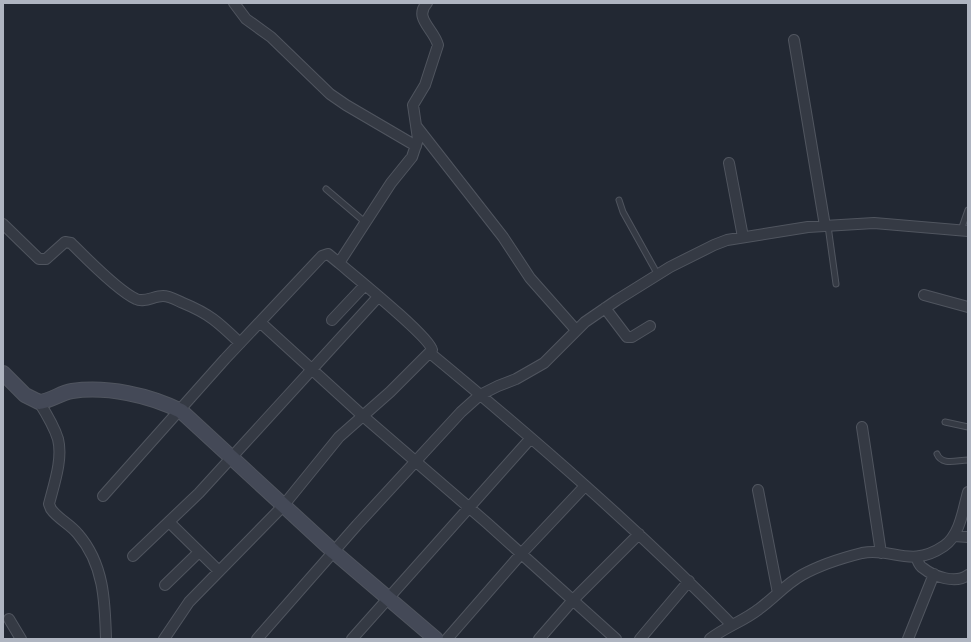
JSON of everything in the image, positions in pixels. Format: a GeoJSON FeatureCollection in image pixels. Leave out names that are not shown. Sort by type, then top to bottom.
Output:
{"type":"FeatureCollection","features":[{"type":"Feature","properties":{"kind":"main road"},"geometry":{"type":"LineString","coordinates":[[3,373],[26,395],[39,402],[70,391],[96,390],[125,393],[155,400],[180,411],[334,552],[436,639]]}},
{"type":"Feature","properties":{"kind":"street"},"geometry":{"type":"LineString","coordinates":[[234,3],[246,18],[271,37],[330,94],[416,146]]}},
{"type":"Feature","properties":{"kind":"street"},"geometry":{"type":"LineString","coordinates":[[339,263],[391,183],[410,160],[416,146],[417,127],[413,105],[425,85],[438,45],[436,39],[421,15],[422,9],[427,3]]}},
{"type":"Feature","properties":{"kind":"street"},"geometry":{"type":"LineString","coordinates":[[794,40],[827,226]]}},
{"type":"Feature","properties":{"kind":"street"},"geometry":{"type":"LineString","coordinates":[[417,127],[503,237],[530,278],[576,330]]}},
{"type":"Feature","properties":{"kind":"street"},"geometry":{"type":"LineString","coordinates":[[729,163],[743,237]]}},
{"type":"Feature","properties":{"kind":"street"},"geometry":{"type":"LineString","coordinates":[[258,639],[357,525],[461,412],[480,395],[516,379],[544,363],[576,330],[605,308],[658,275],[714,245],[743,237],[827,226],[874,223],[965,230]]}},
{"type":"Feature","properties":{"kind":"street"},"geometry":{"type":"LineString","coordinates":[[3,224],[39,259],[46,259],[65,242],[70,243],[122,289],[135,298],[140,300],[163,296],[176,300],[206,313],[240,343]]}},
{"type":"Feature","properties":{"kind":"street"},"geometry":{"type":"LineString","coordinates":[[103,496],[240,343],[261,323],[322,256],[328,254],[339,263],[430,344],[432,348],[430,353],[325,454],[283,506],[190,602],[164,639]]}},
{"type":"Feature","properties":{"kind":"street"},"geometry":{"type":"LineString","coordinates":[[332,320],[364,285]]}},
{"type":"Feature","properties":{"kind":"street"},"geometry":{"type":"LineString","coordinates":[[924,295],[968,307]]}},
{"type":"Feature","properties":{"kind":"street"},"geometry":{"type":"LineString","coordinates":[[133,556],[199,493],[230,457],[313,370],[378,297]]}},
{"type":"Feature","properties":{"kind":"street"},"geometry":{"type":"LineString","coordinates":[[605,308],[627,337],[632,337],[650,326]]}},
{"type":"Feature","properties":{"kind":"street"},"geometry":{"type":"LineString","coordinates":[[261,323],[363,416],[616,639]]}},
{"type":"Feature","properties":{"kind":"street"},"geometry":{"type":"LineString","coordinates":[[430,353],[531,438],[639,534],[689,581],[732,625]]}},
{"type":"Feature","properties":{"kind":"street"},"geometry":{"type":"LineString","coordinates":[[39,402],[55,431],[59,444],[57,468],[50,504],[51,509],[78,534],[94,557],[104,593],[106,639]]}},
{"type":"Feature","properties":{"kind":"street"},"geometry":{"type":"LineString","coordinates":[[862,427],[881,553]]}},
{"type":"Feature","properties":{"kind":"street"},"geometry":{"type":"LineString","coordinates":[[352,639],[531,438]]}},
{"type":"Feature","properties":{"kind":"street"},"geometry":{"type":"LineString","coordinates":[[447,639],[521,554],[585,486]]}},
{"type":"Feature","properties":{"kind":"street"},"geometry":{"type":"LineString","coordinates":[[758,490],[778,593]]}},
{"type":"Feature","properties":{"kind":"street"},"geometry":{"type":"LineString","coordinates":[[710,639],[759,609],[802,575],[816,568],[864,553],[881,553],[916,557],[938,550],[954,536],[961,519],[968,492]]}},
{"type":"Feature","properties":{"kind":"street"},"geometry":{"type":"LineString","coordinates":[[169,522],[219,572]]}},
{"type":"Feature","properties":{"kind":"street"},"geometry":{"type":"LineString","coordinates":[[539,639],[573,600],[639,534]]}},
{"type":"Feature","properties":{"kind":"street"},"geometry":{"type":"LineString","coordinates":[[954,536],[968,538]]}},
{"type":"Feature","properties":{"kind":"street"},"geometry":{"type":"LineString","coordinates":[[165,585],[199,552]]}},
{"type":"Feature","properties":{"kind":"street"},"geometry":{"type":"LineString","coordinates":[[916,557],[923,568],[951,580],[964,578],[968,575]]}},
{"type":"Feature","properties":{"kind":"street"},"geometry":{"type":"LineString","coordinates":[[908,639],[934,574]]}},
{"type":"Feature","properties":{"kind":"street"},"geometry":{"type":"LineString","coordinates":[[640,639],[689,581]]}},
{"type":"Feature","properties":{"kind":"street"},"geometry":{"type":"LineString","coordinates":[[9,619],[21,639]]}},
{"type":"Feature","properties":{"kind":"lane"},"geometry":{"type":"LineString","coordinates":[[326,189],[366,223]]}},
{"type":"Feature","properties":{"kind":"lane"},"geometry":{"type":"LineString","coordinates":[[619,200],[623,212],[658,275]]}},
{"type":"Feature","properties":{"kind":"lane"},"geometry":{"type":"LineString","coordinates":[[965,230],[968,210]]}},
{"type":"Feature","properties":{"kind":"lane"},"geometry":{"type":"LineString","coordinates":[[827,226],[836,284]]}},
{"type":"Feature","properties":{"kind":"lane"},"geometry":{"type":"LineString","coordinates":[[945,422],[968,427]]}},
{"type":"Feature","properties":{"kind":"lane"},"geometry":{"type":"LineString","coordinates":[[937,454],[942,461],[968,460]]}}]}
